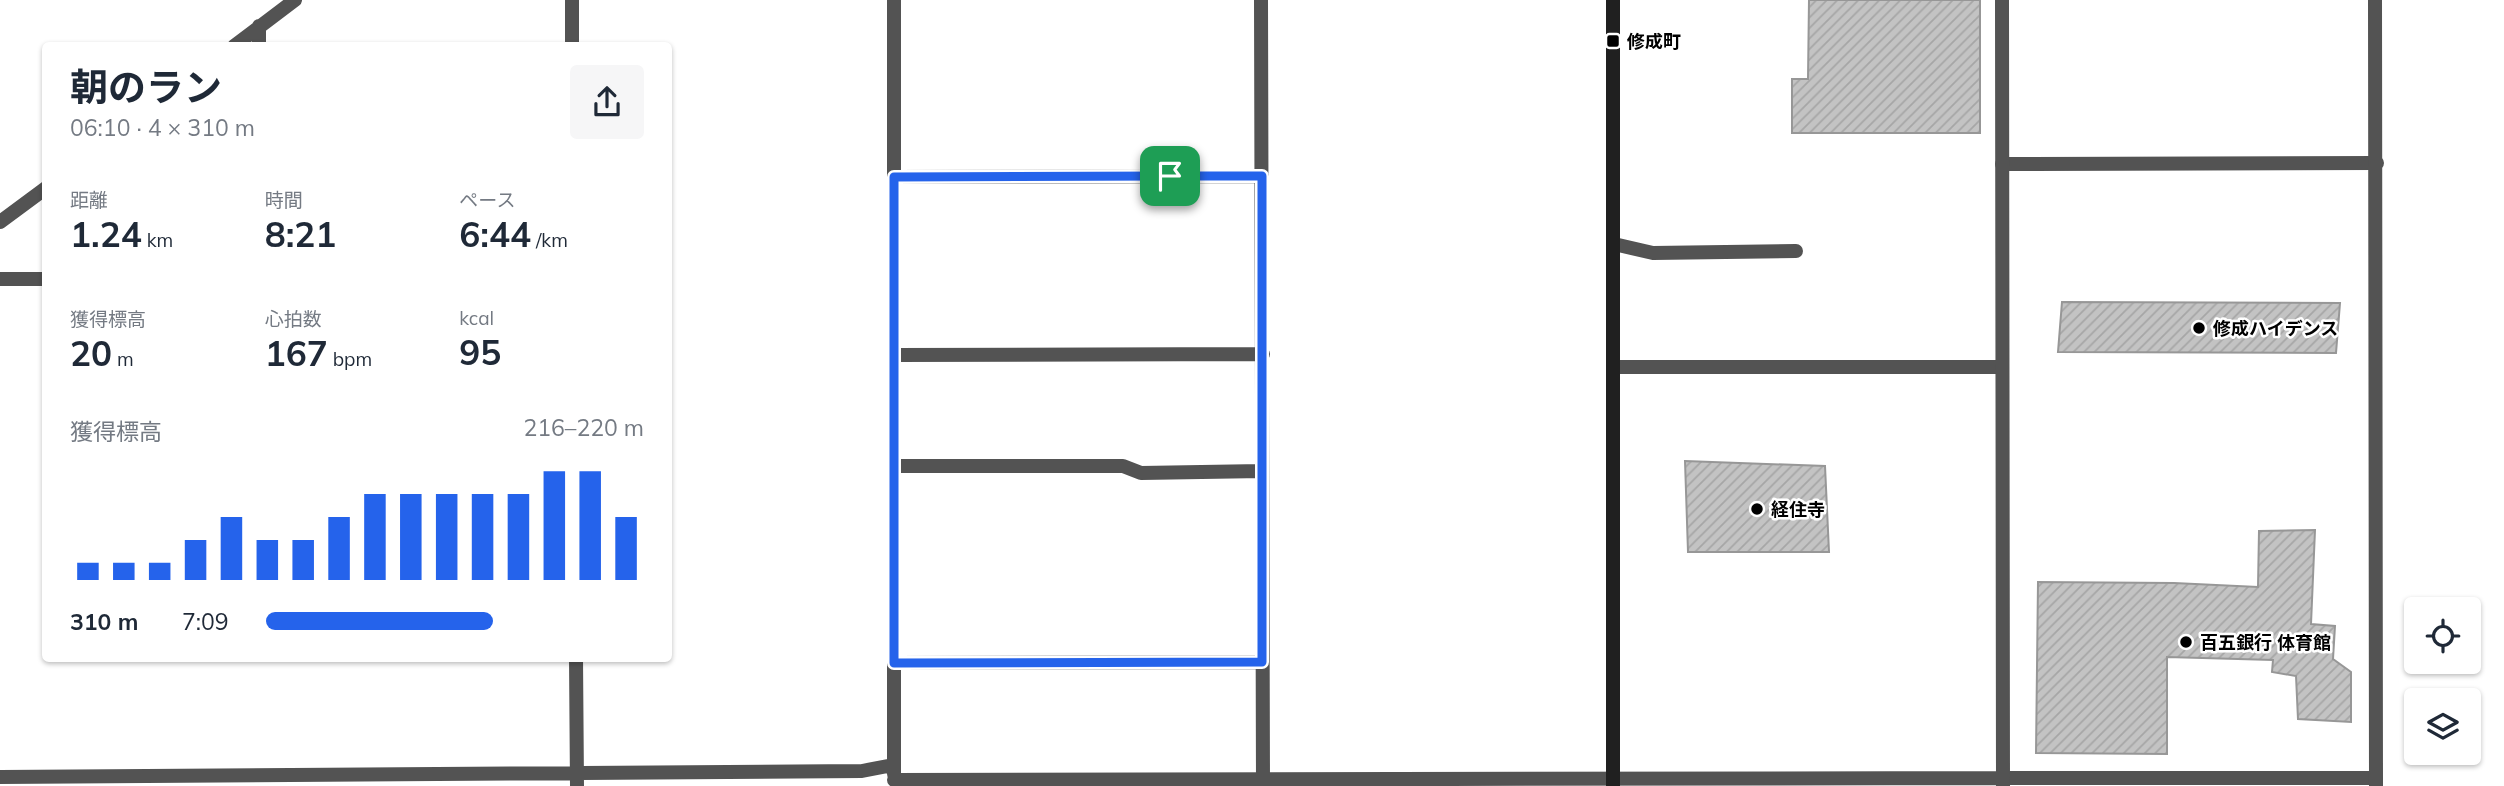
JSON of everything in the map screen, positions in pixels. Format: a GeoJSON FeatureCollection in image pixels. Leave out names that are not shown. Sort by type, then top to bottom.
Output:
{"type":"FeatureCollection","features":[{"type":"Feature","properties":{"kind":"street"},"geometry":{"type":"LineString","coordinates":[[239,42],[295,0]]}},
{"type":"Feature","properties":{"kind":"street"},"geometry":{"type":"LineString","coordinates":[[572,0],[572,42]]}},
{"type":"Feature","properties":{"kind":"street"},"geometry":{"type":"LineString","coordinates":[[894,0],[894,783],[2376,782],[2375,0]]}},
{"type":"Feature","properties":{"kind":"street"},"geometry":{"type":"LineString","coordinates":[[1261,0],[1263,783]]}},
{"type":"Feature","properties":{"kind":"street"},"geometry":{"type":"LineString","coordinates":[[1613,783],[1614,0]]}},
{"type":"Feature","properties":{"kind":"street"},"geometry":{"type":"LineString","coordinates":[[2002,0],[2003,782]]}},
{"type":"Feature","properties":{"kind":"street"},"geometry":{"type":"LineString","coordinates":[[259,26],[259,42]]}},
{"type":"Feature","properties":{"kind":"street"},"geometry":{"type":"LineString","coordinates":[[2002,164],[2377,163]]}},
{"type":"Feature","properties":{"kind":"street"},"geometry":{"type":"LineString","coordinates":[[894,177],[1262,176]]}},
{"type":"Feature","properties":{"kind":"street"},"geometry":{"type":"LineString","coordinates":[[0,222],[42,191]]}},
{"type":"Feature","properties":{"kind":"street"},"geometry":{"type":"LineString","coordinates":[[1614,244],[1653,253],[1796,251]]}},
{"type":"Feature","properties":{"kind":"street"},"geometry":{"type":"LineString","coordinates":[[0,279],[42,279]]}},
{"type":"Feature","properties":{"kind":"street"},"geometry":{"type":"LineString","coordinates":[[895,355],[1263,354]]}},
{"type":"Feature","properties":{"kind":"street"},"geometry":{"type":"LineString","coordinates":[[1614,367],[2001,366]]}},
{"type":"Feature","properties":{"kind":"street"},"geometry":{"type":"LineString","coordinates":[[895,466],[1123,466],[1141,473],[1262,471]]}},
{"type":"Feature","properties":{"kind":"street"},"geometry":{"type":"LineString","coordinates":[[576,662],[577,780]]}},
{"type":"Feature","properties":{"kind":"street"},"geometry":{"type":"LineString","coordinates":[[894,663],[1262,662]]}},
{"type":"Feature","properties":{"kind":"street"},"geometry":{"type":"LineString","coordinates":[[0,777],[577,780],[862,771],[893,765]]}},
{"type":"Feature","properties":{"kind":"building"},"geometry":{"type":"Polygon","coordinates":[[[1809,0],[1980,0],[1980,133],[1792,133],[1792,79],[1808,79],[1809,0]]]}},
{"type":"Feature","properties":{"kind":"building","name":"修成ハイデンス"},"geometry":{"type":"Polygon","coordinates":[[[2062,302],[2340,303],[2336,353],[2058,352],[2062,302]]]}},
{"type":"Feature","properties":{"kind":"building","name":"経住寺"},"geometry":{"type":"Polygon","coordinates":[[[1685,461],[1825,466],[1829,552],[1688,552],[1685,461]]]}},
{"type":"Feature","properties":{"kind":"building","name":"百五銀行 体育館"},"geometry":{"type":"Polygon","coordinates":[[[2315,530],[2311,624],[2335,626],[2333,659],[2351,672],[2351,722],[2298,719],[2296,676],[2272,672],[2273,660],[2167,657],[2167,754],[2036,753],[2038,582],[2258,587],[2259,531],[2315,530]]]}},
{"type":"Feature","properties":{"kind":"place","name":"修成町"},"geometry":{"type":"Point","coordinates":[1613,41]}},
{"type":"Feature","properties":{"kind":"place","name":"修成ハイデンス"},"geometry":{"type":"Point","coordinates":[2199,328]}},
{"type":"Feature","properties":{"kind":"place","name":"経住寺"},"geometry":{"type":"Point","coordinates":[1757,509]}},
{"type":"Feature","properties":{"kind":"place","name":"百五銀行 体育館"},"geometry":{"type":"Point","coordinates":[2186,642]}},
{"type":"Feature","properties":{"kind":"route"},"geometry":{"type":"LineString","coordinates":[[1170,176],[1262,176],[1262,662],[894,663],[894,177],[1170,176]]}}]}
